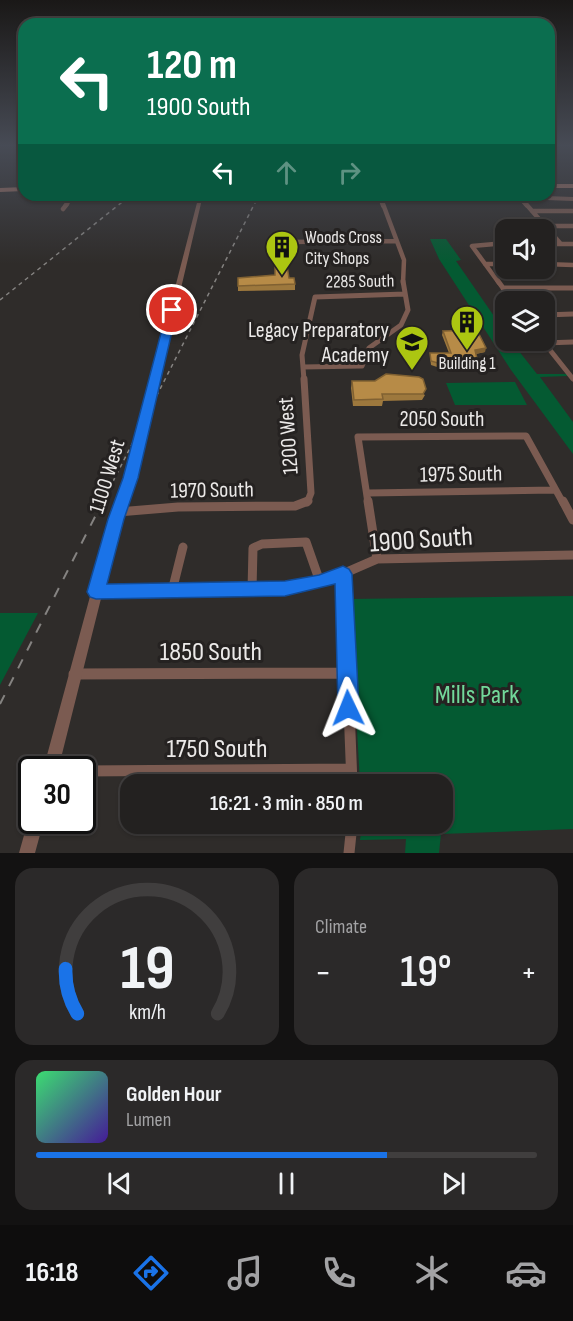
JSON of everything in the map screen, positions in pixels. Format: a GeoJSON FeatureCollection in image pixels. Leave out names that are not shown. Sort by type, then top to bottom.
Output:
{"type":"FeatureCollection","features":[{"type":"Feature","properties":{"kind":"main road"},"geometry":{"type":"LineString","coordinates":[[555,186],[573,186]]}},
{"type":"Feature","properties":{"kind":"main road"},"geometry":{"type":"LineString","coordinates":[[0,190],[18,189]]}},
{"type":"Feature","properties":{"kind":"street"},"geometry":{"type":"LineString","coordinates":[[555,196],[573,199]]}},
{"type":"Feature","properties":{"kind":"street"},"geometry":{"type":"LineString","coordinates":[[63,209],[69,201]]}},
{"type":"Feature","properties":{"kind":"street","name":"1100 West"},"geometry":{"type":"LineString","coordinates":[[54,756],[118,512],[135,462],[200,201]]}},
{"type":"Feature","properties":{"kind":"street"},"geometry":{"type":"LineString","coordinates":[[303,367],[363,365],[369,348],[396,329],[406,317],[408,306],[405,294],[404,260],[381,201]]}},
{"type":"Feature","properties":{"kind":"street"},"geometry":{"type":"LineString","coordinates":[[523,201],[539,219]]}},
{"type":"Feature","properties":{"kind":"street"},"geometry":{"type":"LineString","coordinates":[[532,211],[573,211]]}},
{"type":"Feature","properties":{"kind":"street"},"geometry":{"type":"LineString","coordinates":[[555,226],[573,226]]}},
{"type":"Feature","properties":{"kind":"street"},"geometry":{"type":"LineString","coordinates":[[555,237],[560,243]]}},
{"type":"Feature","properties":{"kind":"street"},"geometry":{"type":"LineString","coordinates":[[282,238],[284,242],[397,241]]}},
{"type":"Feature","properties":{"kind":"street"},"geometry":{"type":"LineString","coordinates":[[495,243],[475,243],[472,246],[505,291]]}},
{"type":"Feature","properties":{"kind":"street"},"geometry":{"type":"LineString","coordinates":[[555,243],[573,244]]}},
{"type":"Feature","properties":{"kind":"street"},"geometry":{"type":"LineString","coordinates":[[485,264],[495,264]]}},
{"type":"Feature","properties":{"kind":"street"},"geometry":{"type":"LineString","coordinates":[[555,264],[573,265]]}},
{"type":"Feature","properties":{"kind":"street"},"geometry":{"type":"LineString","coordinates":[[503,288],[573,288]]}},
{"type":"Feature","properties":{"kind":"street","name":"2285 South"},"geometry":{"type":"LineString","coordinates":[[316,295],[405,294]]}},
{"type":"Feature","properties":{"kind":"street","name":"1200 West"},"geometry":{"type":"LineString","coordinates":[[307,502],[311,493],[303,351],[316,295]]}},
{"type":"Feature","properties":{"kind":"street"},"geometry":{"type":"LineString","coordinates":[[555,315],[573,314]]}},
{"type":"Feature","properties":{"kind":"street"},"geometry":{"type":"LineString","coordinates":[[555,342],[573,342]]}},
{"type":"Feature","properties":{"kind":"street"},"geometry":{"type":"LineString","coordinates":[[550,351],[572,377]]}},
{"type":"Feature","properties":{"kind":"street","name":"2050 South"},"geometry":{"type":"LineString","coordinates":[[368,493],[358,436],[526,436],[554,490]]}},
{"type":"Feature","properties":{"kind":"street"},"geometry":{"type":"LineString","coordinates":[[554,490],[573,520]]}},
{"type":"Feature","properties":{"kind":"street","name":"1975 South"},"geometry":{"type":"LineString","coordinates":[[368,493],[554,490]]}},
{"type":"Feature","properties":{"kind":"street"},"geometry":{"type":"LineString","coordinates":[[368,493],[377,559]]}},
{"type":"Feature","properties":{"kind":"street","name":"1970 South"},"geometry":{"type":"LineString","coordinates":[[118,512],[177,507],[295,506],[307,502]]}},
{"type":"Feature","properties":{"kind":"street"},"geometry":{"type":"LineString","coordinates":[[252,590],[254,546],[300,542],[309,545],[320,582]]}},
{"type":"Feature","properties":{"kind":"street"},"geometry":{"type":"LineString","coordinates":[[172,591],[183,547]]}},
{"type":"Feature","properties":{"kind":"street","name":"1900 South"},"geometry":{"type":"LineString","coordinates":[[96,592],[285,589],[320,582],[377,559],[573,555]]}},
{"type":"Feature","properties":{"kind":"street"},"geometry":{"type":"LineString","coordinates":[[343,574],[351,774]]}},
{"type":"Feature","properties":{"kind":"street","name":"1850 South"},"geometry":{"type":"LineString","coordinates":[[75,674],[347,673]]}},
{"type":"Feature","properties":{"kind":"street","name":"1750 South"},"geometry":{"type":"LineString","coordinates":[[96,771],[351,770]]}},
{"type":"Feature","properties":{"kind":"street"},"geometry":{"type":"LineString","coordinates":[[27,853],[32,834]]}},
{"type":"Feature","properties":{"kind":"street"},"geometry":{"type":"LineString","coordinates":[[349,853],[351,834]]}},
{"type":"Feature","properties":{"kind":"green space"},"geometry":{"type":"Polygon","coordinates":[[[430,239],[446,239],[461,260],[456,261],[495,318],[495,345],[439,259],[430,239]]]}},
{"type":"Feature","properties":{"kind":"green space"},"geometry":{"type":"Polygon","coordinates":[[[499,351],[519,351],[537,374],[566,374],[568,376],[540,377],[573,422],[573,454],[499,351]]]}},
{"type":"Feature","properties":{"kind":"green space"},"geometry":{"type":"Polygon","coordinates":[[[515,382],[527,405],[455,405],[446,383],[515,382]]]}},
{"type":"Feature","properties":{"kind":"green space","name":"Mills Park"},"geometry":{"type":"Polygon","coordinates":[[[573,596],[573,829],[453,834],[453,774],[359,774],[350,599],[573,596]]]}},
{"type":"Feature","properties":{"kind":"green space"},"geometry":{"type":"Polygon","coordinates":[[[0,613],[38,613],[0,685],[0,613]]]}},
{"type":"Feature","properties":{"kind":"green space","name":"Mills Park"},"geometry":{"type":"Polygon","coordinates":[[[361,834],[441,834],[439,853],[405,853],[406,839],[360,840],[361,834]]]}},
{"type":"Feature","properties":{"kind":"building"},"geometry":{"type":"Polygon","coordinates":[[[275,260],[286,260],[289,278],[294,278],[295,284],[238,286],[238,278],[275,275],[275,260]]]}},
{"type":"Feature","properties":{"kind":"building","name":"Building 1"},"geometry":{"type":"Polygon","coordinates":[[[477,330],[486,348],[475,350],[478,363],[441,364],[431,361],[430,353],[451,353],[443,331],[477,330]]]}},
{"type":"Feature","properties":{"kind":"building"},"geometry":{"type":"Polygon","coordinates":[[[386,374],[419,377],[423,379],[426,389],[423,394],[382,394],[383,399],[354,400],[352,381],[375,381],[386,374]]]}},
{"type":"Feature","properties":{"kind":"railway"},"geometry":{"type":"LineString","coordinates":[[0,300],[124,201]]}},
{"type":"Feature","properties":{"kind":"railway"},"geometry":{"type":"LineString","coordinates":[[102,503],[256,201]]}},
{"type":"Feature","properties":{"kind":"railway"},"geometry":{"type":"LineString","coordinates":[[0,704],[103,501]]}},
{"type":"Feature","properties":{"kind":"place","name":"Woods Cross City Shops"},"geometry":{"type":"Point","coordinates":[282,276]}},
{"type":"Feature","properties":{"kind":"place","name":"Building 1"},"geometry":{"type":"Point","coordinates":[467,351]}},
{"type":"Feature","properties":{"kind":"place","name":"Legacy Preparatory Academy"},"geometry":{"type":"Point","coordinates":[412,371]}},
{"type":"Feature","properties":{"kind":"route"},"geometry":{"type":"LineString","coordinates":[[172,310],[131,478],[116,519],[96,592],[285,589],[320,582],[343,574],[348,708]]}}]}
